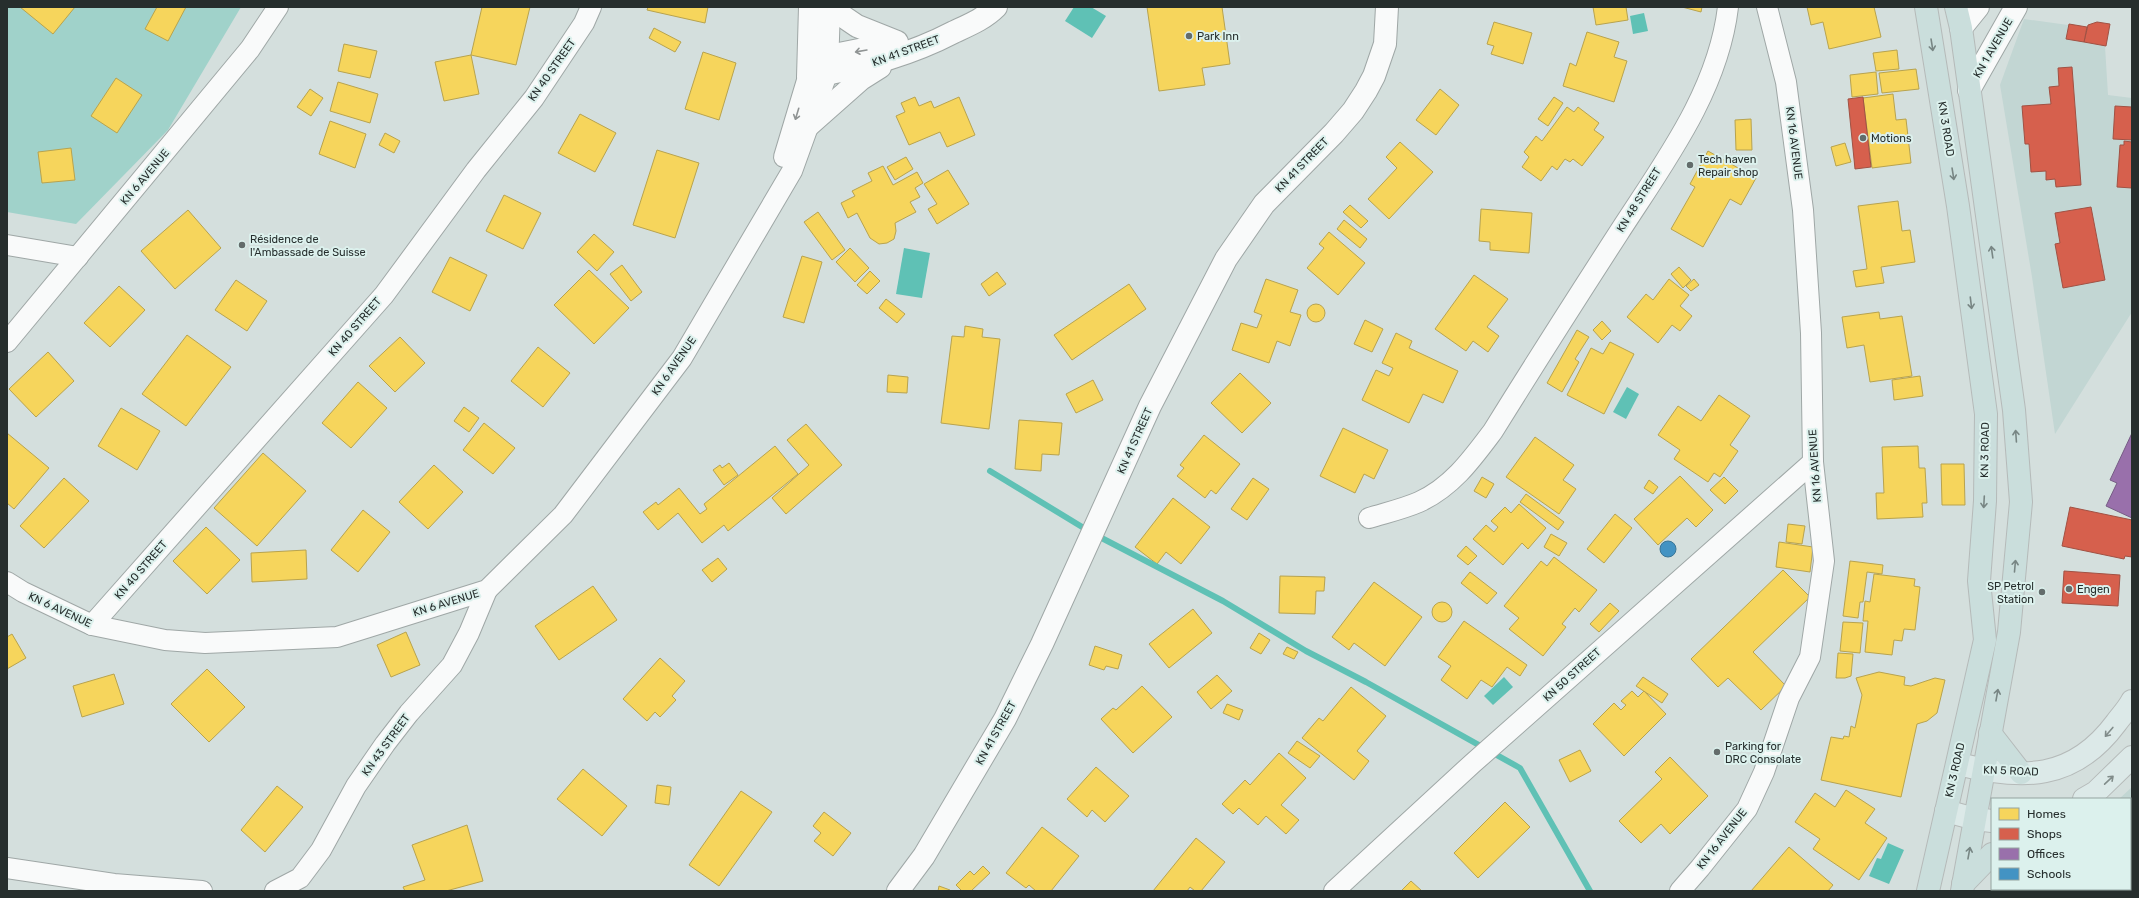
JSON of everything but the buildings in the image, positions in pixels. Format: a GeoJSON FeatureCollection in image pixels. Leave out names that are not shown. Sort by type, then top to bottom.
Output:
{"type":"FeatureCollection","features":[{"type":"Feature","properties":{"kind":"highway","name":"KN 3 ROAD"},"geometry":{"type":"LineString","coordinates":[[1926,7],[1958,206],[1986,414],[1985,501],[1979,581],[1985,640],[1928,891]]}},
{"type":"Feature","properties":{"kind":"highway"},"geometry":{"type":"LineString","coordinates":[[1956,7],[1961,28],[2014,410],[2021,502],[2008,632],[1983,770],[1983,820],[1963,888]]}},
{"type":"Feature","properties":{"kind":"highway"},"geometry":{"type":"LineString","coordinates":[[1990,733],[2020,773]]}},
{"type":"Feature","properties":{"kind":"highway"},"geometry":{"type":"LineString","coordinates":[[1963,888],[1991,855]]}},
{"type":"Feature","properties":{"kind":"main road","name":"KN 6 AVENUE"},"geometry":{"type":"LineString","coordinates":[[810,7],[818,66]]}},
{"type":"Feature","properties":{"kind":"main road","name":"KN 6 AVENUE"},"geometry":{"type":"LineString","coordinates":[[818,66],[829,7]]}},
{"type":"Feature","properties":{"kind":"main road"},"geometry":{"type":"LineString","coordinates":[[809,125],[896,50],[829,7]]}},
{"type":"Feature","properties":{"kind":"main road","name":"KN 41 STREET"},"geometry":{"type":"LineString","coordinates":[[896,50],[976,7]]}},
{"type":"Feature","properties":{"kind":"main road","name":"KN 41 STREET"},"geometry":{"type":"LineString","coordinates":[[818,66],[849,53],[896,50],[966,27],[987,16],[996,7]]}},
{"type":"Feature","properties":{"kind":"main road","name":"KN 41 STREET"},"geometry":{"type":"LineString","coordinates":[[898,891],[924,856],[1005,719],[1042,644],[1150,406],[1226,259],[1264,204],[1334,133],[1353,111],[1366,91],[1374,76],[1385,44],[1387,7]]}},
{"type":"Feature","properties":{"kind":"main road"},"geometry":{"type":"LineString","coordinates":[[1961,28],[1978,7]]}},
{"type":"Feature","properties":{"kind":"main road","name":"KN 1 AVENUE"},"geometry":{"type":"LineString","coordinates":[[1969,90],[2016,7]]}},
{"type":"Feature","properties":{"kind":"main road","name":"KN 5 ROAD"},"geometry":{"type":"LineString","coordinates":[[1958,764],[1983,770],[2020,773],[2047,772],[2070,764],[2091,750],[2108,734],[2132,701]]}},
{"type":"Feature","properties":{"kind":"main road"},"geometry":{"type":"LineString","coordinates":[[2086,798],[2096,792],[2132,757]]}},
{"type":"Feature","properties":{"kind":"main road"},"geometry":{"type":"LineString","coordinates":[[1946,811],[1983,820]]}},
{"type":"Feature","properties":{"kind":"street","name":"KN 6 AVENUE"},"geometry":{"type":"LineString","coordinates":[[7,342],[250,49],[278,7]]}},
{"type":"Feature","properties":{"kind":"street","name":"KN 40 STREET"},"geometry":{"type":"LineString","coordinates":[[92,625],[384,295],[507,130],[534,98],[584,23],[591,7]]}},
{"type":"Feature","properties":{"kind":"street","name":"KN 48 STREET"},"geometry":{"type":"LineString","coordinates":[[1369,518],[1419,502],[1446,485],[1465,468],[1493,431],[1658,171],[1699,101],[1716,64],[1728,7]]}},
{"type":"Feature","properties":{"kind":"street","name":"KN 16 AVENUE"},"geometry":{"type":"LineString","coordinates":[[1680,891],[1746,809],[1764,772],[1789,698],[1810,657],[1824,561],[1813,462],[1810,332],[1803,210],[1786,82],[1767,7]]}},
{"type":"Feature","properties":{"kind":"street","name":"KN 6 AVENUE"},"geometry":{"type":"LineString","coordinates":[[7,582],[23,592],[92,625],[165,640],[205,643],[337,637],[487,590],[563,515],[682,358],[792,171],[809,125],[818,66]]}},
{"type":"Feature","properties":{"kind":"street","name":"KN 6 AVENUE"},"geometry":{"type":"LineString","coordinates":[[774,202],[782,166],[818,66]]}},
{"type":"Feature","properties":{"kind":"street"},"geometry":{"type":"LineString","coordinates":[[7,245],[78,257]]}},
{"type":"Feature","properties":{"kind":"street","name":"KN 50 STREET"},"geometry":{"type":"LineString","coordinates":[[1334,891],[1467,768],[1813,462]]}},
{"type":"Feature","properties":{"kind":"street","name":"KN 43 STREET"},"geometry":{"type":"LineString","coordinates":[[275,891],[300,878],[321,850],[356,786],[385,744],[408,713],[452,665],[469,633],[487,590]]}},
{"type":"Feature","properties":{"kind":"street"},"geometry":{"type":"LineString","coordinates":[[7,868],[114,884],[202,891]]}},
{"type":"Feature","properties":{"kind":"shaded area"},"geometry":{"type":"Polygon","coordinates":[[[2024,19],[2104,30],[2108,95],[2132,98],[2132,312],[2055,434],[2032,277],[2000,85],[2024,19]]]}},
{"type":"Feature","properties":{"kind":"shaded area"},"geometry":{"type":"Polygon","coordinates":[[[2132,787],[2132,891],[2021,891],[2131,890],[2131,798],[2120,798],[2132,787]]]}},
{"type":"Feature","properties":{"kind":"green space"},"geometry":{"type":"Polygon","coordinates":[[[7,7],[241,7],[168,130],[76,224],[7,212],[7,7]]]}},
{"type":"Feature","properties":{"kind":"water"},"geometry":{"type":"Polygon","coordinates":[[[1074,7],[1091,7],[1106,16],[1092,38],[1065,21],[1074,7]]]}},
{"type":"Feature","properties":{"kind":"water"},"geometry":{"type":"Polygon","coordinates":[[[1644,13],[1648,31],[1633,34],[1630,16],[1644,13]]]}},
{"type":"Feature","properties":{"kind":"water"},"geometry":{"type":"Polygon","coordinates":[[[904,248],[930,253],[922,298],[896,294],[904,248]]]}},
{"type":"Feature","properties":{"kind":"water"},"geometry":{"type":"Polygon","coordinates":[[[1627,387],[1639,394],[1626,419],[1613,412],[1627,387]]]}},
{"type":"Feature","properties":{"kind":"water"},"geometry":{"type":"Polygon","coordinates":[[[1504,677],[1513,687],[1493,705],[1484,696],[1504,677]]]}},
{"type":"Feature","properties":{"kind":"water"},"geometry":{"type":"Polygon","coordinates":[[[1888,843],[1904,850],[1889,884],[1869,876],[1877,858],[1881,859],[1888,843]]]}},
{"type":"Feature","properties":{"kind":"waterway"},"geometry":{"type":"LineString","coordinates":[[990,471],[1092,533],[1223,601],[1306,651],[1366,682],[1520,768],[1590,891]]}},
{"type":"Feature","properties":{"kind":"place","name":"Park Inn"},"geometry":{"type":"Point","coordinates":[1189,36]}},
{"type":"Feature","properties":{"kind":"place","name":"Motions"},"geometry":{"type":"Point","coordinates":[1863,138]}},
{"type":"Feature","properties":{"kind":"place","name":"Tech haven Repair shop"},"geometry":{"type":"Point","coordinates":[1690,165]}},
{"type":"Feature","properties":{"kind":"place","name":"Résidence de l'Ambassade de Suisse"},"geometry":{"type":"Point","coordinates":[242,245]}},
{"type":"Feature","properties":{"kind":"place","name":"Engen"},"geometry":{"type":"Point","coordinates":[2069,589]}},
{"type":"Feature","properties":{"kind":"place","name":"SP Petrol Station"},"geometry":{"type":"Point","coordinates":[2042,592]}},
{"type":"Feature","properties":{"kind":"place","name":"Parking for DRC Consolate"},"geometry":{"type":"Point","coordinates":[1717,752]}}]}
